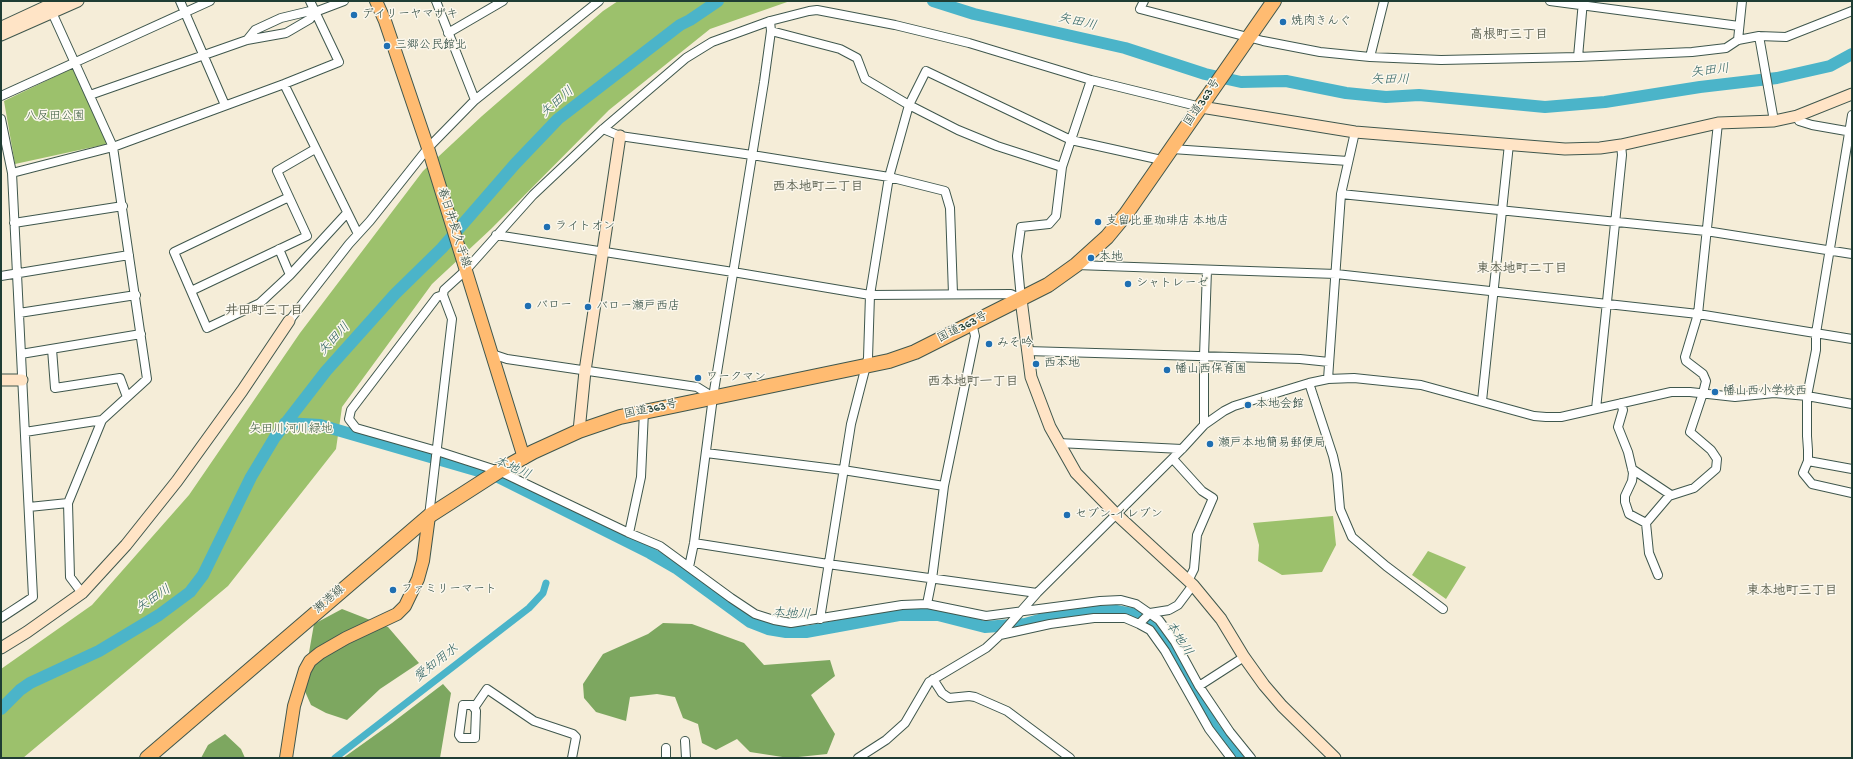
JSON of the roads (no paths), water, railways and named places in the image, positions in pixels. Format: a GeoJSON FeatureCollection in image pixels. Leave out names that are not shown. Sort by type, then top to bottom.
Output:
{"type":"FeatureCollection","features":[{"type":"Feature","properties":{"kind":"highway","name":"国道363号"},"geometry":{"type":"LineString","coordinates":[[524,458],[579,431],[620,417],[889,361],[915,352],[1048,286],[1076,265],[1106,237],[1126,214],[1274,1]]}},
{"type":"Feature","properties":{"kind":"highway","name":"瀬港線"},"geometry":{"type":"LineString","coordinates":[[146,758],[429,516],[524,458]]}},
{"type":"Feature","properties":{"kind":"main road","name":"春日井長久手線"},"geometry":{"type":"LineString","coordinates":[[376,1],[385,21],[428,150],[524,458]]}},
{"type":"Feature","properties":{"kind":"main road"},"geometry":{"type":"LineString","coordinates":[[286,758],[294,706],[305,670],[310,661],[320,652],[397,614],[405,606],[422,567],[429,516]]}},
{"type":"Feature","properties":{"kind":"street"},"geometry":{"type":"LineString","coordinates":[[1,27],[53,6],[78,1]]}},
{"type":"Feature","properties":{"kind":"street"},"geometry":{"type":"LineString","coordinates":[[180,1],[226,105]]}},
{"type":"Feature","properties":{"kind":"street"},"geometry":{"type":"LineString","coordinates":[[1,96],[210,1]]}},
{"type":"Feature","properties":{"kind":"street"},"geometry":{"type":"LineString","coordinates":[[12,173],[113,147],[284,84],[339,62],[310,1]]}},
{"type":"Feature","properties":{"kind":"street"},"geometry":{"type":"LineString","coordinates":[[247,40],[255,30],[280,18],[310,11],[315,12],[344,1]]}},
{"type":"Feature","properties":{"kind":"street"},"geometry":{"type":"LineString","coordinates":[[436,1],[475,100]]}},
{"type":"Feature","properties":{"kind":"street"},"geometry":{"type":"LineString","coordinates":[[448,33],[503,1]]}},
{"type":"Feature","properties":{"kind":"street"},"geometry":{"type":"LineString","coordinates":[[1,648],[27,632],[82,592],[126,545],[177,481],[242,391],[289,321],[358,234],[428,150],[475,100],[599,1]]}},
{"type":"Feature","properties":{"kind":"street"},"geometry":{"type":"LineString","coordinates":[[1144,1],[1140,9],[1248,38],[1320,52],[1370,57],[1441,60],[1578,57],[1692,52],[1726,48],[1738,40],[1759,36],[1781,38],[1796,34],[1852,11]]}},
{"type":"Feature","properties":{"kind":"street"},"geometry":{"type":"LineString","coordinates":[[1370,57],[1384,1]]}},
{"type":"Feature","properties":{"kind":"street"},"geometry":{"type":"LineString","coordinates":[[1550,1],[1583,3],[1739,26]]}},
{"type":"Feature","properties":{"kind":"street"},"geometry":{"type":"LineString","coordinates":[[1738,40],[1742,1]]}},
{"type":"Feature","properties":{"kind":"street"},"geometry":{"type":"LineString","coordinates":[[1578,57],[1583,3]]}},
{"type":"Feature","properties":{"kind":"street"},"geometry":{"type":"LineString","coordinates":[[1,35],[53,6]]}},
{"type":"Feature","properties":{"kind":"street"},"geometry":{"type":"LineString","coordinates":[[53,6],[113,147],[123,206],[147,379],[102,420],[68,502],[70,577],[82,592]]}},
{"type":"Feature","properties":{"kind":"street"},"geometry":{"type":"LineString","coordinates":[[429,516],[452,319],[443,295],[444,290],[534,195],[603,129],[686,58],[712,42],[809,10],[895,25],[969,43],[1091,80],[1202,105],[1355,132],[1565,149],[1600,148],[1620,145],[1718,123],[1774,116],[1797,116],[1852,94]]}},
{"type":"Feature","properties":{"kind":"street"},"geometry":{"type":"LineString","coordinates":[[90,95],[247,40],[286,33],[310,19],[315,12]]}},
{"type":"Feature","properties":{"kind":"street"},"geometry":{"type":"LineString","coordinates":[[689,567],[694,543],[713,397],[771,31],[770,22]]}},
{"type":"Feature","properties":{"kind":"street"},"geometry":{"type":"LineString","coordinates":[[771,31],[840,49],[857,58],[864,79],[909,105],[958,130],[997,146],[1062,167]]}},
{"type":"Feature","properties":{"kind":"street"},"geometry":{"type":"LineString","coordinates":[[1759,36],[1774,116]]}},
{"type":"Feature","properties":{"kind":"street"},"geometry":{"type":"LineString","coordinates":[[820,619],[851,424],[866,366],[870,295],[889,177],[909,105],[926,71],[1071,140],[1157,159],[1163,162]]}},
{"type":"Feature","properties":{"kind":"street"},"geometry":{"type":"LineString","coordinates":[[1091,80],[1062,167],[1056,216],[1049,224],[1021,227],[1017,256],[1021,299],[1031,377],[1037,396],[1058,443],[1076,473],[1116,514],[1190,583],[1221,619],[1244,657],[1264,685],[1282,706],[1335,758]]}},
{"type":"Feature","properties":{"kind":"street"},"geometry":{"type":"LineString","coordinates":[[284,84],[358,234]]}},
{"type":"Feature","properties":{"kind":"street"},"geometry":{"type":"LineString","coordinates":[[1852,115],[1851,132],[1816,333],[1816,350],[1807,396],[1808,461],[1803,473],[1812,484],[1852,493]]}},
{"type":"Feature","properties":{"kind":"street"},"geometry":{"type":"LineString","coordinates":[[1797,116],[1799,121],[1812,125],[1851,132]]}},
{"type":"Feature","properties":{"kind":"street"},"geometry":{"type":"LineString","coordinates":[[1,122],[12,173],[33,597],[1,618]]}},
{"type":"Feature","properties":{"kind":"street"},"geometry":{"type":"LineString","coordinates":[[1658,575],[1649,553],[1646,523],[1671,495],[1694,488],[1716,469],[1717,459],[1711,450],[1690,432],[1704,393],[1706,381],[1704,374],[1686,361],[1685,358],[1698,314],[1718,123]]}},
{"type":"Feature","properties":{"kind":"street"},"geometry":{"type":"LineString","coordinates":[[603,129],[620,136],[889,177],[945,191],[950,208],[953,294]]}},
{"type":"Feature","properties":{"kind":"street"},"geometry":{"type":"LineString","coordinates":[[1328,379],[1341,194],[1355,132]]}},
{"type":"Feature","properties":{"kind":"street"},"geometry":{"type":"LineString","coordinates":[[579,431],[585,371],[620,136]]}},
{"type":"Feature","properties":{"kind":"street"},"geometry":{"type":"LineString","coordinates":[[1482,401],[1509,144]]}},
{"type":"Feature","properties":{"kind":"street"},"geometry":{"type":"LineString","coordinates":[[1596,409],[1622,155],[1620,145]]}},
{"type":"Feature","properties":{"kind":"street"},"geometry":{"type":"LineString","coordinates":[[191,291],[307,236],[277,171],[315,149]]}},
{"type":"Feature","properties":{"kind":"street"},"geometry":{"type":"LineString","coordinates":[[1172,149],[1348,161]]}},
{"type":"Feature","properties":{"kind":"street"},"geometry":{"type":"LineString","coordinates":[[1341,194],[1706,231],[1852,254]]}},
{"type":"Feature","properties":{"kind":"street"},"geometry":{"type":"LineString","coordinates":[[289,197],[174,252],[207,328],[260,303],[290,275],[347,213]]}},
{"type":"Feature","properties":{"kind":"street"},"geometry":{"type":"LineString","coordinates":[[14,223],[123,206]]}},
{"type":"Feature","properties":{"kind":"street"},"geometry":{"type":"LineString","coordinates":[[496,235],[870,295],[1011,294],[1021,299]]}},
{"type":"Feature","properties":{"kind":"street"},"geometry":{"type":"LineString","coordinates":[[279,249],[290,275]]}},
{"type":"Feature","properties":{"kind":"street"},"geometry":{"type":"LineString","coordinates":[[1,276],[129,255]]}},
{"type":"Feature","properties":{"kind":"street"},"geometry":{"type":"LineString","coordinates":[[1076,265],[1336,274],[1494,293],[1698,314],[1852,339]]}},
{"type":"Feature","properties":{"kind":"street"},"geometry":{"type":"LineString","coordinates":[[1204,425],[1204,356],[1207,270]]}},
{"type":"Feature","properties":{"kind":"street"},"geometry":{"type":"LineString","coordinates":[[443,295],[437,297],[351,410],[349,419],[356,428],[437,450],[629,534],[660,546],[755,614],[774,620],[791,623],[902,605],[927,604],[986,616],[1121,600],[1136,604],[1159,620],[1175,642],[1199,686],[1230,732],[1251,758]]}},
{"type":"Feature","properties":{"kind":"street"},"geometry":{"type":"LineString","coordinates":[[19,313],[136,296]]}},
{"type":"Feature","properties":{"kind":"street"},"geometry":{"type":"LineString","coordinates":[[927,604],[932,579],[944,486],[975,336],[972,323]]}},
{"type":"Feature","properties":{"kind":"street"},"geometry":{"type":"LineString","coordinates":[[22,354],[141,334]]}},
{"type":"Feature","properties":{"kind":"street"},"geometry":{"type":"LineString","coordinates":[[52,349],[55,388],[120,378],[127,397]]}},
{"type":"Feature","properties":{"kind":"street"},"geometry":{"type":"LineString","coordinates":[[1027,350],[1300,359],[1329,362]]}},
{"type":"Feature","properties":{"kind":"street"},"geometry":{"type":"LineString","coordinates":[[492,354],[507,359],[697,387],[713,397]]}},
{"type":"Feature","properties":{"kind":"street"},"geometry":{"type":"LineString","coordinates":[[858,758],[895,732],[905,723],[929,682],[986,648],[1000,635],[1037,593],[1182,449],[1204,425],[1234,406],[1309,383],[1328,379],[1354,378],[1421,385],[1534,416],[1546,417],[1561,417],[1671,392],[1704,393],[1736,397],[1774,393],[1807,396],[1852,404]]}},
{"type":"Feature","properties":{"kind":"street"},"geometry":{"type":"LineString","coordinates":[[1,380],[22,380]]}},
{"type":"Feature","properties":{"kind":"street"},"geometry":{"type":"LineString","coordinates":[[1309,383],[1332,456],[1336,474],[1340,509],[1352,537],[1386,566],[1443,609]]}},
{"type":"Feature","properties":{"kind":"street"},"geometry":{"type":"LineString","coordinates":[[1622,403],[1624,410],[1618,428],[1628,452],[1632,469],[1632,481],[1625,496],[1625,502],[1629,514],[1646,523]]}},
{"type":"Feature","properties":{"kind":"street"},"geometry":{"type":"LineString","coordinates":[[629,534],[641,477],[644,411]]}},
{"type":"Feature","properties":{"kind":"street"},"geometry":{"type":"LineString","coordinates":[[25,432],[102,420]]}},
{"type":"Feature","properties":{"kind":"street"},"geometry":{"type":"LineString","coordinates":[[1058,443],[1182,449]]}},
{"type":"Feature","properties":{"kind":"street"},"geometry":{"type":"LineString","coordinates":[[706,453],[843,470],[944,486]]}},
{"type":"Feature","properties":{"kind":"street"},"geometry":{"type":"LineString","coordinates":[[1139,624],[1150,613],[1169,610],[1178,605],[1190,583],[1194,569],[1197,535],[1213,498],[1202,491],[1173,458]]}},
{"type":"Feature","properties":{"kind":"street"},"geometry":{"type":"LineString","coordinates":[[1808,461],[1852,470]]}},
{"type":"Feature","properties":{"kind":"street"},"geometry":{"type":"LineString","coordinates":[[1632,469],[1671,495]]}},
{"type":"Feature","properties":{"kind":"street"},"geometry":{"type":"LineString","coordinates":[[29,507],[68,502]]}},
{"type":"Feature","properties":{"kind":"street"},"geometry":{"type":"LineString","coordinates":[[694,543],[828,564],[1037,593]]}},
{"type":"Feature","properties":{"kind":"street"},"geometry":{"type":"LineString","coordinates":[[1000,635],[1050,624],[1094,618],[1125,618],[1139,624],[1150,630],[1166,651],[1205,724],[1231,758]]}},
{"type":"Feature","properties":{"kind":"street"},"geometry":{"type":"LineString","coordinates":[[1199,686],[1244,657]]}},
{"type":"Feature","properties":{"kind":"street"},"geometry":{"type":"LineString","coordinates":[[933,679],[942,693],[949,698],[969,696],[975,697],[1007,711],[1070,758]]}},
{"type":"Feature","properties":{"kind":"street"},"geometry":{"type":"LineString","coordinates":[[474,708],[487,689],[534,721],[573,734],[576,737],[572,758]]}},
{"type":"Feature","properties":{"kind":"street"},"geometry":{"type":"LineString","coordinates":[[685,741],[686,758]]}},
{"type":"Feature","properties":{"kind":"street"},"geometry":{"type":"LineString","coordinates":[[666,748],[666,758]]}},
{"type":"Feature","properties":{"kind":"waterway","name":"矢田川"},"geometry":{"type":"LineString","coordinates":[[1,709],[20,690],[30,683],[99,651],[159,615],[190,592],[203,575],[251,477],[275,437],[326,371],[395,294],[442,248],[515,164],[558,119],[680,25],[718,1]]}},
{"type":"Feature","properties":{"kind":"waterway","name":"矢田川"},"geometry":{"type":"LineString","coordinates":[[933,1],[974,14],[1125,48],[1205,74],[1241,82],[1286,81],[1346,93],[1386,97],[1419,95],[1545,107],[1605,102],[1700,87],[1777,78],[1830,66],[1852,54]]}},
{"type":"Feature","properties":{"kind":"waterway","name":"本地川"},"geometry":{"type":"LineString","coordinates":[[285,423],[320,425],[496,476],[650,553],[676,568],[750,622],[768,629],[786,632],[806,632],[899,615],[938,615],[985,627],[1025,624],[1050,617],[1084,612],[1116,611],[1132,614],[1149,620],[1164,639],[1173,652],[1214,728],[1238,758]]}},
{"type":"Feature","properties":{"kind":"waterway","name":"愛知用水"},"geometry":{"type":"LineString","coordinates":[[335,758],[529,608],[543,593],[546,583]]}},
{"type":"Feature","properties":{"kind":"place","name":"デイリーヤマザキ"},"geometry":{"type":"Point","coordinates":[354,15]}},
{"type":"Feature","properties":{"kind":"place","name":"焼肉きんぐ"},"geometry":{"type":"Point","coordinates":[1283,22]}},
{"type":"Feature","properties":{"kind":"place","name":"三郷公民館北"},"geometry":{"type":"Point","coordinates":[387,46]}},
{"type":"Feature","properties":{"kind":"place","name":"支留比亜珈琲店 本地店"},"geometry":{"type":"Point","coordinates":[1098,222]}},
{"type":"Feature","properties":{"kind":"place","name":"ライトオン"},"geometry":{"type":"Point","coordinates":[547,227]}},
{"type":"Feature","properties":{"kind":"place","name":"本地"},"geometry":{"type":"Point","coordinates":[1091,258]}},
{"type":"Feature","properties":{"kind":"place","name":"シャトレーゼ"},"geometry":{"type":"Point","coordinates":[1128,284]}},
{"type":"Feature","properties":{"kind":"place","name":"バロー"},"geometry":{"type":"Point","coordinates":[528,306]}},
{"type":"Feature","properties":{"kind":"place","name":"バロー瀬戸西店"},"geometry":{"type":"Point","coordinates":[588,307]}},
{"type":"Feature","properties":{"kind":"place","name":"みそ吟"},"geometry":{"type":"Point","coordinates":[989,344]}},
{"type":"Feature","properties":{"kind":"place","name":"西本地"},"geometry":{"type":"Point","coordinates":[1036,364]}},
{"type":"Feature","properties":{"kind":"place","name":"幡山西保育園"},"geometry":{"type":"Point","coordinates":[1167,370]}},
{"type":"Feature","properties":{"kind":"place","name":"ワークマン"},"geometry":{"type":"Point","coordinates":[698,378]}},
{"type":"Feature","properties":{"kind":"place","name":"幡山西小学校西"},"geometry":{"type":"Point","coordinates":[1715,392]}},
{"type":"Feature","properties":{"kind":"place","name":"本地会館"},"geometry":{"type":"Point","coordinates":[1248,405]}},
{"type":"Feature","properties":{"kind":"place","name":"瀬戸本地簡易郵便局"},"geometry":{"type":"Point","coordinates":[1210,444]}},
{"type":"Feature","properties":{"kind":"place","name":"セブン-イレブン"},"geometry":{"type":"Point","coordinates":[1067,515]}},
{"type":"Feature","properties":{"kind":"place","name":"ファミリーマート"},"geometry":{"type":"Point","coordinates":[393,590]}},
{"type":"Feature","properties":{"kind":"district","name":"高根町三丁目"},"geometry":{"type":"Point","coordinates":[1509,36]}},
{"type":"Feature","properties":{"kind":"district","name":"西本地町二丁目"},"geometry":{"type":"Point","coordinates":[818,188]}},
{"type":"Feature","properties":{"kind":"district","name":"東本地町二丁目"},"geometry":{"type":"Point","coordinates":[1522,270]}},
{"type":"Feature","properties":{"kind":"district","name":"井田町三丁目"},"geometry":{"type":"Point","coordinates":[264,312]}},
{"type":"Feature","properties":{"kind":"district","name":"西本地町一丁目"},"geometry":{"type":"Point","coordinates":[973,383]}},
{"type":"Feature","properties":{"kind":"district","name":"東本地町三丁目"},"geometry":{"type":"Point","coordinates":[1792,592]}},
{"type":"Feature","properties":{"kind":"park label","name":"八反田公園"},"geometry":{"type":"Point","coordinates":[55,117]}},
{"type":"Feature","properties":{"kind":"park label","name":"矢田川河川緑地"},"geometry":{"type":"Point","coordinates":[291,430]}}]}
